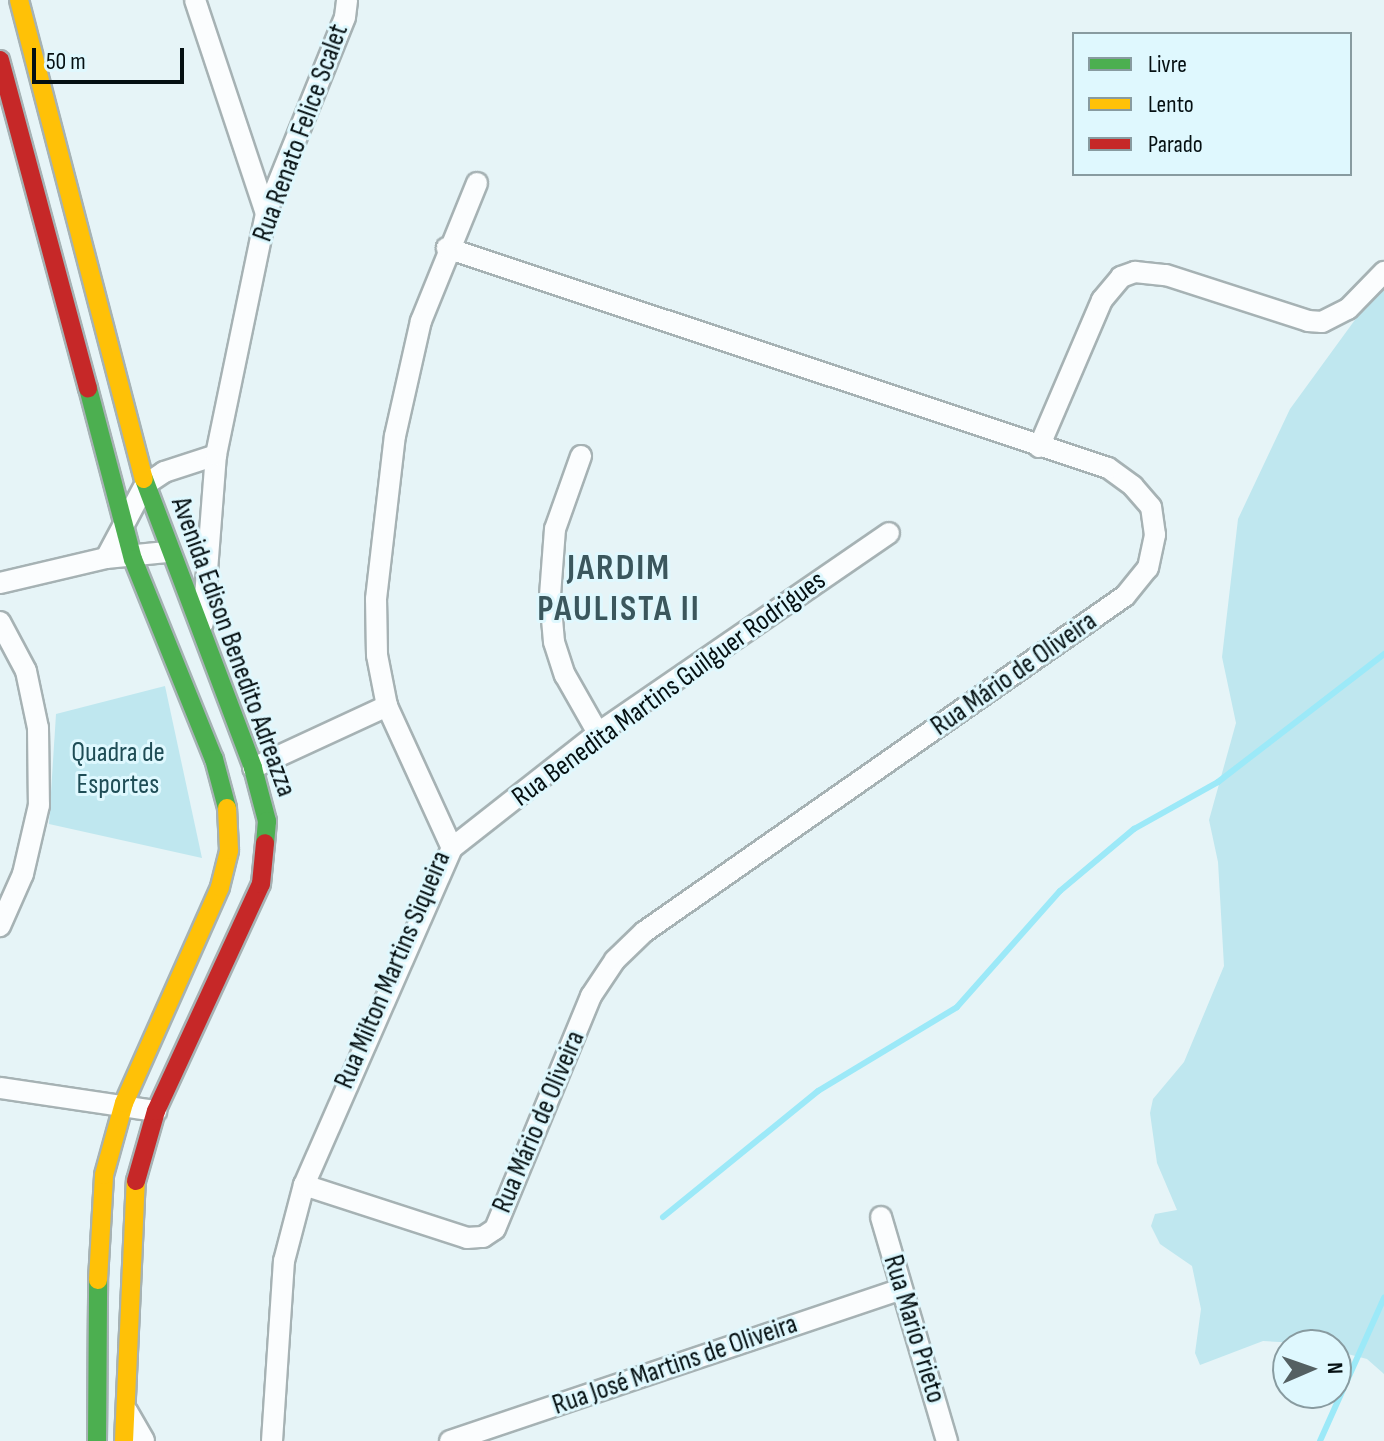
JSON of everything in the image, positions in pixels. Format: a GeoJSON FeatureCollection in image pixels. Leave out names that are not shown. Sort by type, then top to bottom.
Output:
{"type":"FeatureCollection","features":[{"type":"Feature","properties":{"kind":"street"},"geometry":{"type":"LineString","coordinates":[[195,0],[266,213]]}},
{"type":"Feature","properties":{"kind":"street","name":"Rua Renato Felice Scalet"},"geometry":{"type":"LineString","coordinates":[[202,643],[216,455],[266,213],[345,17],[347,0]]}},
{"type":"Feature","properties":{"kind":"street"},"geometry":{"type":"LineString","coordinates":[[0,10],[20,2]]}},
{"type":"Feature","properties":{"kind":"street","name":"Avenida Edison Benedito Adreazza"},"geometry":{"type":"LineString","coordinates":[[20,2],[145,485],[167,552],[253,768],[267,821],[261,884],[156,1111],[139,1163],[131,1212],[124,1441]]}},
{"type":"Feature","properties":{"kind":"street","name":"Avenida Edison Benedito Adreazza"},"geometry":{"type":"LineString","coordinates":[[0,60],[122,525],[214,759],[227,805],[229,850],[220,887],[124,1103],[104,1175],[98,1231],[97,1441]]}},
{"type":"Feature","properties":{"kind":"street","name":"Rua Milton Martins Siqueira"},"geometry":{"type":"LineString","coordinates":[[272,1441],[284,1261],[304,1185],[417,917],[452,848],[387,706],[377,655],[376,599],[395,436],[421,321],[447,248],[477,183]]}},
{"type":"Feature","properties":{"kind":"street","name":"Rua Mário de Oliveira"},"geometry":{"type":"LineString","coordinates":[[304,1185],[467,1238],[483,1237],[495,1229],[591,996],[615,960],[644,932],[1125,596],[1148,568],[1155,535],[1151,507],[1133,486],[1108,468],[447,248]]}},
{"type":"Feature","properties":{"kind":"street"},"geometry":{"type":"LineString","coordinates":[[1039,447],[1102,300],[1121,277],[1135,272],[1166,275],[1322,322],[1348,309],[1384,272]]}},
{"type":"Feature","properties":{"kind":"street"},"geometry":{"type":"LineString","coordinates":[[106,558],[145,485],[164,472],[216,455]]}},
{"type":"Feature","properties":{"kind":"street"},"geometry":{"type":"LineString","coordinates":[[581,456],[555,529],[550,596],[554,642],[565,675],[598,733]]}},
{"type":"Feature","properties":{"kind":"street","name":"Rua Benedita Martins Guilguer Rodrigues"},"geometry":{"type":"LineString","coordinates":[[452,848],[598,733],[889,533]]}},
{"type":"Feature","properties":{"kind":"street"},"geometry":{"type":"LineString","coordinates":[[0,583],[106,558],[133,559],[167,552]]}},
{"type":"Feature","properties":{"kind":"street"},"geometry":{"type":"LineString","coordinates":[[0,622],[26,671],[38,728],[39,805],[23,874],[0,926]]}},
{"type":"Feature","properties":{"kind":"street"},"geometry":{"type":"LineString","coordinates":[[253,768],[387,706]]}},
{"type":"Feature","properties":{"kind":"street"},"geometry":{"type":"LineString","coordinates":[[0,1088],[124,1103],[156,1111]]}},
{"type":"Feature","properties":{"kind":"street","name":"Rua Mario Prieto"},"geometry":{"type":"LineString","coordinates":[[881,1217],[947,1441]]}},
{"type":"Feature","properties":{"kind":"street","name":"Rua José Martins de Oliveira"},"geometry":{"type":"LineString","coordinates":[[450,1441],[901,1289]]}},
{"type":"Feature","properties":{"kind":"street"},"geometry":{"type":"LineString","coordinates":[[127,1411],[144,1441]]}},
{"type":"Feature","properties":{"kind":"green space"},"geometry":{"type":"Polygon","coordinates":[[[1384,280],[1384,1374],[1367,1359],[1352,1355],[1352,1329],[1272,1329],[1272,1341],[1263,1341],[1200,1365],[1195,1353],[1201,1309],[1192,1266],[1160,1244],[1151,1226],[1155,1214],[1177,1210],[1157,1163],[1150,1113],[1153,1099],[1184,1062],[1224,966],[1218,862],[1209,820],[1236,723],[1222,657],[1238,519],[1290,409],[1384,280]]]}},
{"type":"Feature","properties":{"kind":"green space","name":"Quadra de Esportes"},"geometry":{"type":"Polygon","coordinates":[[[165,686],[202,858],[49,824],[56,714],[165,686]]]}},
{"type":"Feature","properties":{"kind":"waterway"},"geometry":{"type":"LineString","coordinates":[[663,1217],[818,1091],[957,1007],[1060,891],[1134,829],[1218,782],[1384,654]]}},
{"type":"Feature","properties":{"kind":"waterway"},"geometry":{"type":"LineString","coordinates":[[1320,1441],[1384,1298]]}},
{"type":"Feature","properties":{"kind":"traffic: fast"},"geometry":{"type":"LineString","coordinates":[[88,388],[133,559],[214,759],[227,808]]}},
{"type":"Feature","properties":{"kind":"traffic: fast"},"geometry":{"type":"LineString","coordinates":[[144,479],[253,768],[267,821],[265,843]]}},
{"type":"Feature","properties":{"kind":"traffic: fast"},"geometry":{"type":"LineString","coordinates":[[97,1441],[98,1280]]}},
{"type":"Feature","properties":{"kind":"traffic: slow"},"geometry":{"type":"LineString","coordinates":[[19,0],[144,479]]}},
{"type":"Feature","properties":{"kind":"traffic: slow"},"geometry":{"type":"LineString","coordinates":[[98,1280],[104,1175],[124,1103],[220,887],[229,850],[227,808]]}},
{"type":"Feature","properties":{"kind":"traffic: slow"},"geometry":{"type":"LineString","coordinates":[[124,1441],[136,1181]]}},
{"type":"Feature","properties":{"kind":"traffic: jam"},"geometry":{"type":"LineString","coordinates":[[0,60],[88,388]]}},
{"type":"Feature","properties":{"kind":"traffic: jam"},"geometry":{"type":"LineString","coordinates":[[136,1181],[156,1111],[261,884],[265,843]]}},
{"type":"Feature","properties":{"kind":"district","name":"JARDIM PAULISTA II"},"geometry":{"type":"Point","coordinates":[619,588]}}]}
